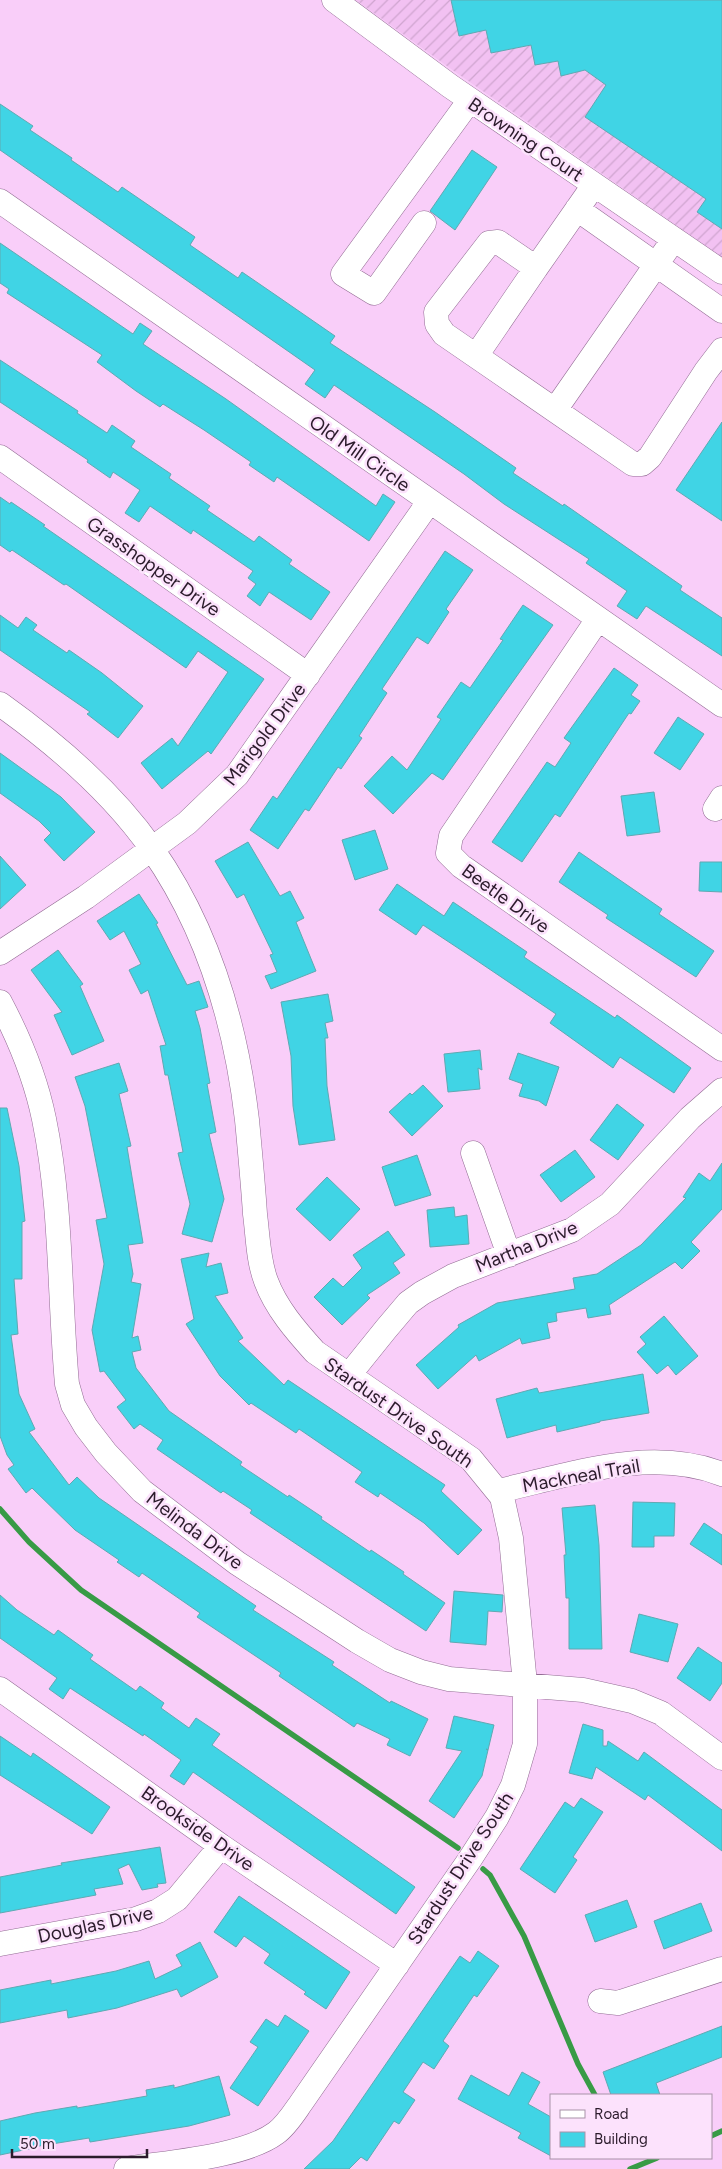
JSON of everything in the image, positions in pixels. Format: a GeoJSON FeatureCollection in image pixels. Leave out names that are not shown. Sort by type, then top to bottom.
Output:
{"type":"FeatureCollection","features":[{"type":"Feature","properties":{"kind":"street","name":"Browning Court"},"geometry":{"type":"LineString","coordinates":[[334,0],[470,100],[722,272]]}},
{"type":"Feature","properties":{"kind":"street"},"geometry":{"type":"LineString","coordinates":[[424,223],[374,293],[343,274],[470,100]]}},
{"type":"Feature","properties":{"kind":"street"},"geometry":{"type":"LineString","coordinates":[[476,356],[594,184]]}},
{"type":"Feature","properties":{"kind":"street","name":"Old Mill Circle"},"geometry":{"type":"LineString","coordinates":[[0,200],[429,502],[722,705]]}},
{"type":"Feature","properties":{"kind":"street"},"geometry":{"type":"LineString","coordinates":[[577,209],[722,311]]}},
{"type":"Feature","properties":{"kind":"street"},"geometry":{"type":"LineString","coordinates":[[555,410],[674,239]]}},
{"type":"Feature","properties":{"kind":"street"},"geometry":{"type":"LineString","coordinates":[[536,268],[498,242],[489,243],[436,312],[437,324],[444,334],[633,464],[642,464],[650,457],[706,371],[722,350]]}},
{"type":"Feature","properties":{"kind":"street","name":"Grasshopper Drive"},"geometry":{"type":"LineString","coordinates":[[0,457],[308,675]]}},
{"type":"Feature","properties":{"kind":"street","name":"Marigold Drive"},"geometry":{"type":"LineString","coordinates":[[0,952],[86,897],[187,823],[236,774],[429,502]]}},
{"type":"Feature","properties":{"kind":"street","name":"Beetle Drive"},"geometry":{"type":"LineString","coordinates":[[598,619],[451,836],[448,853],[461,866],[722,1049]]}},
{"type":"Feature","properties":{"kind":"street","name":"Stardust Drive South"},"geometry":{"type":"LineString","coordinates":[[0,704],[19,718],[118,806],[152,849],[183,899],[220,986],[232,1030],[246,1119],[259,1256],[266,1281],[295,1330],[315,1352],[471,1459],[502,1497],[511,1538],[525,1684],[525,1744],[513,1784],[497,1817],[470,1860],[302,2103],[279,2132],[261,2143],[232,2152],[126,2169]]}},
{"type":"Feature","properties":{"kind":"street","name":"Melinda Drive"},"geometry":{"type":"LineString","coordinates":[[0,1002],[13,1030],[44,1117],[56,1212],[62,1331],[67,1384],[73,1405],[91,1434],[106,1453],[142,1491],[237,1563],[357,1641],[390,1660],[421,1672],[449,1678],[583,1690],[632,1701],[661,1712],[722,1758]]}},
{"type":"Feature","properties":{"kind":"street","name":"Martha Drive"},"geometry":{"type":"LineString","coordinates":[[350,1375],[391,1322],[408,1303],[422,1293],[453,1276],[572,1230],[610,1204],[690,1118],[722,1090]]}},
{"type":"Feature","properties":{"kind":"street"},"geometry":{"type":"LineString","coordinates":[[473,1153],[509,1255]]}},
{"type":"Feature","properties":{"kind":"street","name":"Mackneal Trail"},"geometry":{"type":"LineString","coordinates":[[498,1491],[596,1469],[638,1463],[682,1464],[703,1467],[722,1474]]}},
{"type":"Feature","properties":{"kind":"street","name":"Brookside Drive"},"geometry":{"type":"LineString","coordinates":[[0,1689],[221,1846],[397,1965]]}},
{"type":"Feature","properties":{"kind":"street","name":"Douglas Drive"},"geometry":{"type":"LineString","coordinates":[[0,1944],[136,1919],[158,1912],[177,1899],[221,1846]]}},
{"type":"Feature","properties":{"kind":"street"},"geometry":{"type":"LineString","coordinates":[[600,2001],[618,2003],[722,1969]]}},
{"type":"Feature","properties":{"kind":"shaded area"},"geometry":{"type":"Polygon","coordinates":[[[356,0],[722,0],[722,257],[451,69],[356,0]]]}},
{"type":"Feature","properties":{"kind":"building"},"geometry":{"type":"Polygon","coordinates":[[[451,0],[722,0],[722,229],[697,212],[706,199],[585,117],[606,85],[585,70],[561,76],[558,61],[535,65],[531,45],[491,53],[486,30],[459,36],[451,0]]]}},
{"type":"Feature","properties":{"kind":"building"},"geometry":{"type":"Polygon","coordinates":[[[0,104],[33,126],[30,130],[72,158],[71,160],[118,192],[122,187],[195,237],[190,245],[238,278],[242,272],[335,336],[330,343],[516,468],[513,473],[563,506],[564,504],[682,586],[680,590],[722,618],[722,656],[646,606],[637,619],[617,606],[627,591],[586,563],[589,559],[504,504],[464,474],[334,385],[325,398],[305,384],[315,370],[0,150],[0,104]]]}},
{"type":"Feature","properties":{"kind":"building"},"geometry":{"type":"Polygon","coordinates":[[[472,150],[497,167],[455,230],[430,211],[472,150]]]}},
{"type":"Feature","properties":{"kind":"building"},"geometry":{"type":"Polygon","coordinates":[[[0,243],[133,334],[140,323],[152,331],[143,344],[226,399],[376,506],[383,494],[395,502],[369,541],[277,477],[274,482],[249,465],[251,462],[204,430],[163,404],[160,407],[136,391],[97,362],[102,355],[7,293],[9,289],[0,283],[0,243]]]}},
{"type":"Feature","properties":{"kind":"building"},"geometry":{"type":"Polygon","coordinates":[[[0,360],[78,411],[77,413],[107,433],[112,425],[135,441],[131,447],[171,474],[169,478],[210,506],[207,510],[254,542],[259,536],[292,560],[289,564],[330,592],[311,620],[269,592],[260,606],[247,596],[256,584],[248,578],[253,571],[193,530],[191,534],[150,506],[139,522],[125,513],[140,490],[113,472],[110,478],[87,462],[88,460],[0,402],[0,360]]]}},
{"type":"Feature","properties":{"kind":"building"},"geometry":{"type":"Polygon","coordinates":[[[722,422],[722,521],[676,490],[722,422]]]}},
{"type":"Feature","properties":{"kind":"building"},"geometry":{"type":"Polygon","coordinates":[[[0,497],[10,504],[11,502],[45,525],[43,526],[264,679],[211,754],[208,751],[162,789],[141,763],[172,738],[178,746],[228,672],[198,651],[186,668],[66,584],[64,585],[12,550],[10,552],[0,545],[0,497]]]}},
{"type":"Feature","properties":{"kind":"building"},"geometry":{"type":"Polygon","coordinates":[[[445,551],[473,570],[446,609],[449,612],[428,644],[417,637],[382,689],[387,693],[359,736],[362,738],[341,769],[338,767],[309,811],[305,809],[278,849],[250,830],[273,796],[277,799],[445,551]]]}},
{"type":"Feature","properties":{"kind":"building"},"geometry":{"type":"Polygon","coordinates":[[[523,605],[553,625],[443,780],[432,773],[393,814],[364,786],[392,756],[407,770],[441,719],[437,717],[461,682],[470,688],[503,640],[500,639],[523,605]]]}},
{"type":"Feature","properties":{"kind":"building"},"geometry":{"type":"Polygon","coordinates":[[[0,615],[18,628],[26,617],[37,625],[33,630],[67,653],[69,650],[102,673],[143,706],[118,738],[87,714],[90,712],[0,650],[0,615]]]}},
{"type":"Feature","properties":{"kind":"building"},"geometry":{"type":"Polygon","coordinates":[[[614,668],[638,685],[631,695],[640,701],[631,714],[629,713],[560,817],[555,814],[522,862],[492,842],[547,762],[555,767],[571,743],[564,738],[614,668]]]}},
{"type":"Feature","properties":{"kind":"building"},"geometry":{"type":"Polygon","coordinates":[[[678,717],[704,734],[680,770],[654,753],[678,717]]]}},
{"type":"Feature","properties":{"kind":"building"},"geometry":{"type":"Polygon","coordinates":[[[0,753],[61,797],[95,832],[64,861],[44,840],[51,833],[39,821],[0,793],[0,753]]]}},
{"type":"Feature","properties":{"kind":"building"},"geometry":{"type":"Polygon","coordinates":[[[654,792],[660,832],[627,836],[621,796],[654,792]]]}},
{"type":"Feature","properties":{"kind":"building"},"geometry":{"type":"Polygon","coordinates":[[[375,830],[388,869],[355,880],[342,840],[375,830]]]}},
{"type":"Feature","properties":{"kind":"building"},"geometry":{"type":"Polygon","coordinates":[[[248,842],[280,896],[290,891],[304,918],[296,922],[316,971],[271,989],[265,976],[277,972],[270,955],[273,954],[244,894],[237,898],[215,861],[248,842]]]}},
{"type":"Feature","properties":{"kind":"building"},"geometry":{"type":"Polygon","coordinates":[[[579,852],[662,909],[659,914],[714,951],[696,977],[606,918],[608,915],[559,882],[579,852]]]}},
{"type":"Feature","properties":{"kind":"building"},"geometry":{"type":"Polygon","coordinates":[[[0,856],[26,885],[0,909],[0,856]]]}},
{"type":"Feature","properties":{"kind":"building"},"geometry":{"type":"Polygon","coordinates":[[[700,862],[722,862],[722,892],[699,891],[700,862]]]}},
{"type":"Feature","properties":{"kind":"building"},"geometry":{"type":"Polygon","coordinates":[[[397,884],[444,916],[453,902],[527,952],[524,957],[615,1018],[617,1015],[691,1068],[674,1093],[620,1057],[613,1068],[550,1023],[556,1014],[423,925],[416,935],[379,910],[397,884]]]}},
{"type":"Feature","properties":{"kind":"building"},"geometry":{"type":"Polygon","coordinates":[[[139,894],[158,923],[156,924],[187,985],[199,981],[208,1007],[195,1011],[210,1083],[207,1084],[216,1132],[209,1134],[224,1199],[212,1242],[182,1234],[190,1204],[178,1153],[183,1152],[168,1075],[165,1075],[160,1046],[166,1045],[148,990],[141,994],[129,970],[141,964],[124,931],[110,940],[97,921],[139,894]]]}},
{"type":"Feature","properties":{"kind":"building"},"geometry":{"type":"Polygon","coordinates":[[[58,950],[83,984],[80,986],[104,1041],[72,1055],[54,1015],[62,1012],[31,970],[58,950]]]}},
{"type":"Feature","properties":{"kind":"building"},"geometry":{"type":"Polygon","coordinates":[[[328,994],[333,1021],[325,1023],[328,1038],[325,1038],[327,1086],[335,1140],[299,1145],[293,1106],[291,1056],[281,1002],[328,994]]]}},
{"type":"Feature","properties":{"kind":"building"},"geometry":{"type":"Polygon","coordinates":[[[480,1050],[482,1070],[478,1068],[480,1089],[448,1092],[444,1054],[480,1050]]]}},
{"type":"Feature","properties":{"kind":"building"},"geometry":{"type":"Polygon","coordinates":[[[518,1053],[559,1067],[546,1106],[539,1101],[519,1096],[523,1084],[509,1079],[518,1053]]]}},
{"type":"Feature","properties":{"kind":"building"},"geometry":{"type":"Polygon","coordinates":[[[119,1063],[128,1091],[119,1094],[131,1146],[127,1147],[143,1243],[128,1245],[133,1274],[131,1282],[141,1284],[132,1338],[138,1336],[141,1350],[132,1352],[136,1368],[169,1411],[242,1462],[240,1465],[322,1517],[321,1519],[370,1552],[371,1550],[404,1572],[403,1574],[445,1603],[426,1631],[250,1513],[252,1510],[223,1491],[221,1493],[157,1449],[163,1440],[140,1424],[134,1429],[117,1407],[126,1400],[104,1371],[100,1372],[92,1330],[104,1264],[96,1220],[107,1218],[85,1106],[75,1077],[119,1063]]]}},
{"type":"Feature","properties":{"kind":"building"},"geometry":{"type":"Polygon","coordinates":[[[423,1085],[443,1106],[412,1136],[389,1112],[410,1093],[412,1095],[423,1085]]]}},
{"type":"Feature","properties":{"kind":"building"},"geometry":{"type":"Polygon","coordinates":[[[617,1104],[644,1125],[618,1160],[590,1140],[617,1104]]]}},
{"type":"Feature","properties":{"kind":"building"},"geometry":{"type":"Polygon","coordinates":[[[0,1108],[7,1108],[19,1166],[25,1221],[22,1222],[22,1279],[14,1279],[18,1334],[11,1335],[19,1394],[35,1429],[29,1432],[69,1485],[77,1477],[99,1498],[256,1606],[253,1610],[334,1662],[332,1665],[390,1703],[391,1701],[428,1719],[410,1756],[387,1745],[390,1739],[357,1723],[354,1727],[279,1676],[281,1673],[197,1617],[200,1613],[142,1573],[139,1577],[117,1562],[119,1560],[75,1530],[32,1488],[26,1493],[8,1469],[14,1465],[7,1455],[0,1436],[0,1108]]]}},
{"type":"Feature","properties":{"kind":"building"},"geometry":{"type":"Polygon","coordinates":[[[575,1150],[595,1177],[561,1202],[540,1175],[575,1150]]]}},
{"type":"Feature","properties":{"kind":"building"},"geometry":{"type":"Polygon","coordinates":[[[417,1155],[431,1195],[395,1206],[382,1167],[417,1155]]]}},
{"type":"Feature","properties":{"kind":"building"},"geometry":{"type":"Polygon","coordinates":[[[722,1163],[722,1209],[691,1242],[700,1251],[682,1269],[675,1262],[609,1305],[611,1314],[588,1318],[586,1308],[556,1313],[557,1321],[547,1323],[550,1338],[522,1344],[520,1338],[479,1361],[476,1355],[438,1389],[416,1365],[459,1327],[458,1325],[497,1303],[575,1289],[573,1278],[597,1274],[641,1245],[686,1198],[683,1197],[699,1173],[710,1181],[722,1163]]]}},
{"type":"Feature","properties":{"kind":"building"},"geometry":{"type":"Polygon","coordinates":[[[327,1177],[360,1209],[330,1241],[296,1209],[327,1177]]]}},
{"type":"Feature","properties":{"kind":"building"},"geometry":{"type":"Polygon","coordinates":[[[454,1207],[455,1217],[467,1215],[469,1244],[430,1247],[427,1210],[454,1207]]]}},
{"type":"Feature","properties":{"kind":"building"},"geometry":{"type":"Polygon","coordinates":[[[388,1231],[405,1255],[393,1263],[400,1273],[367,1295],[370,1298],[342,1325],[314,1297],[333,1278],[343,1287],[362,1268],[353,1255],[388,1231]]]}},
{"type":"Feature","properties":{"kind":"building"},"geometry":{"type":"Polygon","coordinates":[[[209,1253],[206,1267],[221,1263],[228,1293],[215,1296],[243,1338],[238,1341],[284,1385],[288,1380],[445,1485],[441,1491],[482,1530],[458,1555],[424,1523],[380,1493],[378,1497],[355,1482],[362,1472],[299,1429],[296,1433],[251,1403],[249,1405],[220,1376],[186,1324],[194,1319],[181,1259],[209,1253]]]}},
{"type":"Feature","properties":{"kind":"building"},"geometry":{"type":"Polygon","coordinates":[[[664,1316],[698,1356],[676,1375],[668,1365],[657,1374],[637,1352],[646,1344],[640,1337],[664,1316]]]}},
{"type":"Feature","properties":{"kind":"building"},"geometry":{"type":"Polygon","coordinates":[[[643,1374],[649,1413],[600,1421],[557,1432],[556,1425],[507,1438],[496,1399],[537,1388],[539,1393],[643,1374]]]}},
{"type":"Feature","properties":{"kind":"building"},"geometry":{"type":"Polygon","coordinates":[[[633,1502],[675,1503],[674,1536],[654,1536],[654,1547],[632,1547],[633,1502]]]}},
{"type":"Feature","properties":{"kind":"building"},"geometry":{"type":"Polygon","coordinates":[[[595,1505],[599,1545],[602,1649],[569,1649],[569,1598],[566,1598],[564,1555],[566,1555],[562,1508],[595,1505]]]}},
{"type":"Feature","properties":{"kind":"building"},"geometry":{"type":"Polygon","coordinates":[[[704,1523],[722,1535],[722,1565],[690,1544],[704,1523]]]}},
{"type":"Feature","properties":{"kind":"building"},"geometry":{"type":"Polygon","coordinates":[[[454,1591],[503,1595],[502,1612],[488,1611],[486,1645],[450,1642],[454,1591]]]}},
{"type":"Feature","properties":{"kind":"building"},"geometry":{"type":"Polygon","coordinates":[[[0,1595],[17,1610],[54,1635],[58,1630],[93,1655],[90,1659],[136,1691],[140,1686],[164,1703],[161,1708],[189,1728],[196,1718],[220,1734],[212,1745],[415,1887],[396,1914],[193,1772],[184,1785],[170,1776],[181,1760],[144,1734],[143,1736],[70,1688],[63,1699],[49,1689],[57,1678],[0,1638],[0,1595]]]}},
{"type":"Feature","properties":{"kind":"building"},"geometry":{"type":"Polygon","coordinates":[[[639,1614],[678,1624],[668,1662],[630,1652],[639,1614]]]}},
{"type":"Feature","properties":{"kind":"building"},"geometry":{"type":"Polygon","coordinates":[[[698,1647],[722,1663],[722,1683],[710,1701],[677,1678],[698,1647]]]}},
{"type":"Feature","properties":{"kind":"building"},"geometry":{"type":"Polygon","coordinates":[[[454,1716],[494,1725],[482,1776],[454,1818],[429,1801],[462,1751],[446,1748],[454,1716]]]}},
{"type":"Feature","properties":{"kind":"building"},"geometry":{"type":"Polygon","coordinates":[[[583,1724],[603,1730],[603,1746],[607,1746],[608,1741],[638,1761],[644,1752],[722,1810],[722,1851],[648,1795],[645,1800],[596,1767],[592,1779],[569,1773],[583,1724]]]}},
{"type":"Feature","properties":{"kind":"building"},"geometry":{"type":"Polygon","coordinates":[[[0,1736],[31,1757],[33,1753],[110,1807],[92,1834],[0,1775],[0,1736]]]}},
{"type":"Feature","properties":{"kind":"building"},"geometry":{"type":"Polygon","coordinates":[[[581,1798],[603,1812],[573,1857],[577,1860],[555,1893],[520,1869],[565,1802],[574,1808],[581,1798]]]}},
{"type":"Feature","properties":{"kind":"building"},"geometry":{"type":"Polygon","coordinates":[[[160,1847],[166,1883],[157,1884],[158,1887],[142,1890],[129,1864],[118,1869],[123,1884],[94,1889],[96,1895],[0,1913],[0,1877],[62,1865],[61,1863],[160,1847]]]}},
{"type":"Feature","properties":{"kind":"building"},"geometry":{"type":"Polygon","coordinates":[[[239,1896],[350,1972],[326,2009],[304,1994],[306,1992],[264,1963],[270,1954],[244,1936],[236,1947],[214,1932],[239,1896]]]}},
{"type":"Feature","properties":{"kind":"building"},"geometry":{"type":"Polygon","coordinates":[[[627,1900],[637,1927],[595,1942],[585,1915],[627,1900]]]}},
{"type":"Feature","properties":{"kind":"building"},"geometry":{"type":"Polygon","coordinates":[[[701,1903],[712,1931],[664,1949],[654,1921],[701,1903]]]}},
{"type":"Feature","properties":{"kind":"building"},"geometry":{"type":"Polygon","coordinates":[[[200,1942],[218,1977],[181,1997],[177,1989],[117,2008],[68,2018],[67,2010],[0,2023],[0,1990],[51,1980],[51,1984],[116,1971],[149,1961],[155,1979],[182,1966],[176,1955],[200,1942]]]}},
{"type":"Feature","properties":{"kind":"building"},"geometry":{"type":"Polygon","coordinates":[[[478,1951],[499,1966],[477,1997],[474,1995],[443,2041],[449,2046],[434,2069],[423,2062],[403,2092],[415,2100],[399,2124],[394,2121],[367,2161],[361,2157],[349,2169],[304,2169],[333,2141],[460,1956],[470,1963],[478,1951]]]}},
{"type":"Feature","properties":{"kind":"building"},"geometry":{"type":"Polygon","coordinates":[[[285,2015],[309,2031],[258,2106],[230,2088],[258,2047],[250,2042],[266,2019],[278,2027],[285,2015]]]}},
{"type":"Feature","properties":{"kind":"building"},"geometry":{"type":"Polygon","coordinates":[[[722,2026],[722,2057],[656,2083],[660,2094],[611,2094],[603,2072],[722,2026]]]}},
{"type":"Feature","properties":{"kind":"building"},"geometry":{"type":"Polygon","coordinates":[[[522,2072],[540,2082],[528,2104],[550,2116],[550,2155],[518,2138],[521,2133],[458,2099],[471,2075],[509,2096],[522,2072]]]}},
{"type":"Feature","properties":{"kind":"building"},"geometry":{"type":"Polygon","coordinates":[[[219,2076],[230,2115],[189,2126],[90,2142],[89,2138],[33,2147],[0,2155],[0,2121],[35,2113],[147,2096],[146,2090],[174,2085],[174,2088],[219,2076]]]}},
{"type":"Feature","properties":{"kind":"waterway"},"geometry":{"type":"LineString","coordinates":[[0,1509],[29,1542],[81,1590],[458,1848]]}},
{"type":"Feature","properties":{"kind":"waterway"},"geometry":{"type":"LineString","coordinates":[[483,1869],[490,1875],[524,1936],[578,2064],[594,2094]]}},
{"type":"Feature","properties":{"kind":"waterway"},"geometry":{"type":"LineString","coordinates":[[712,2136],[722,2131]]}},
{"type":"Feature","properties":{"kind":"waterway"},"geometry":{"type":"LineString","coordinates":[[630,2169],[655,2159]]}}]}
